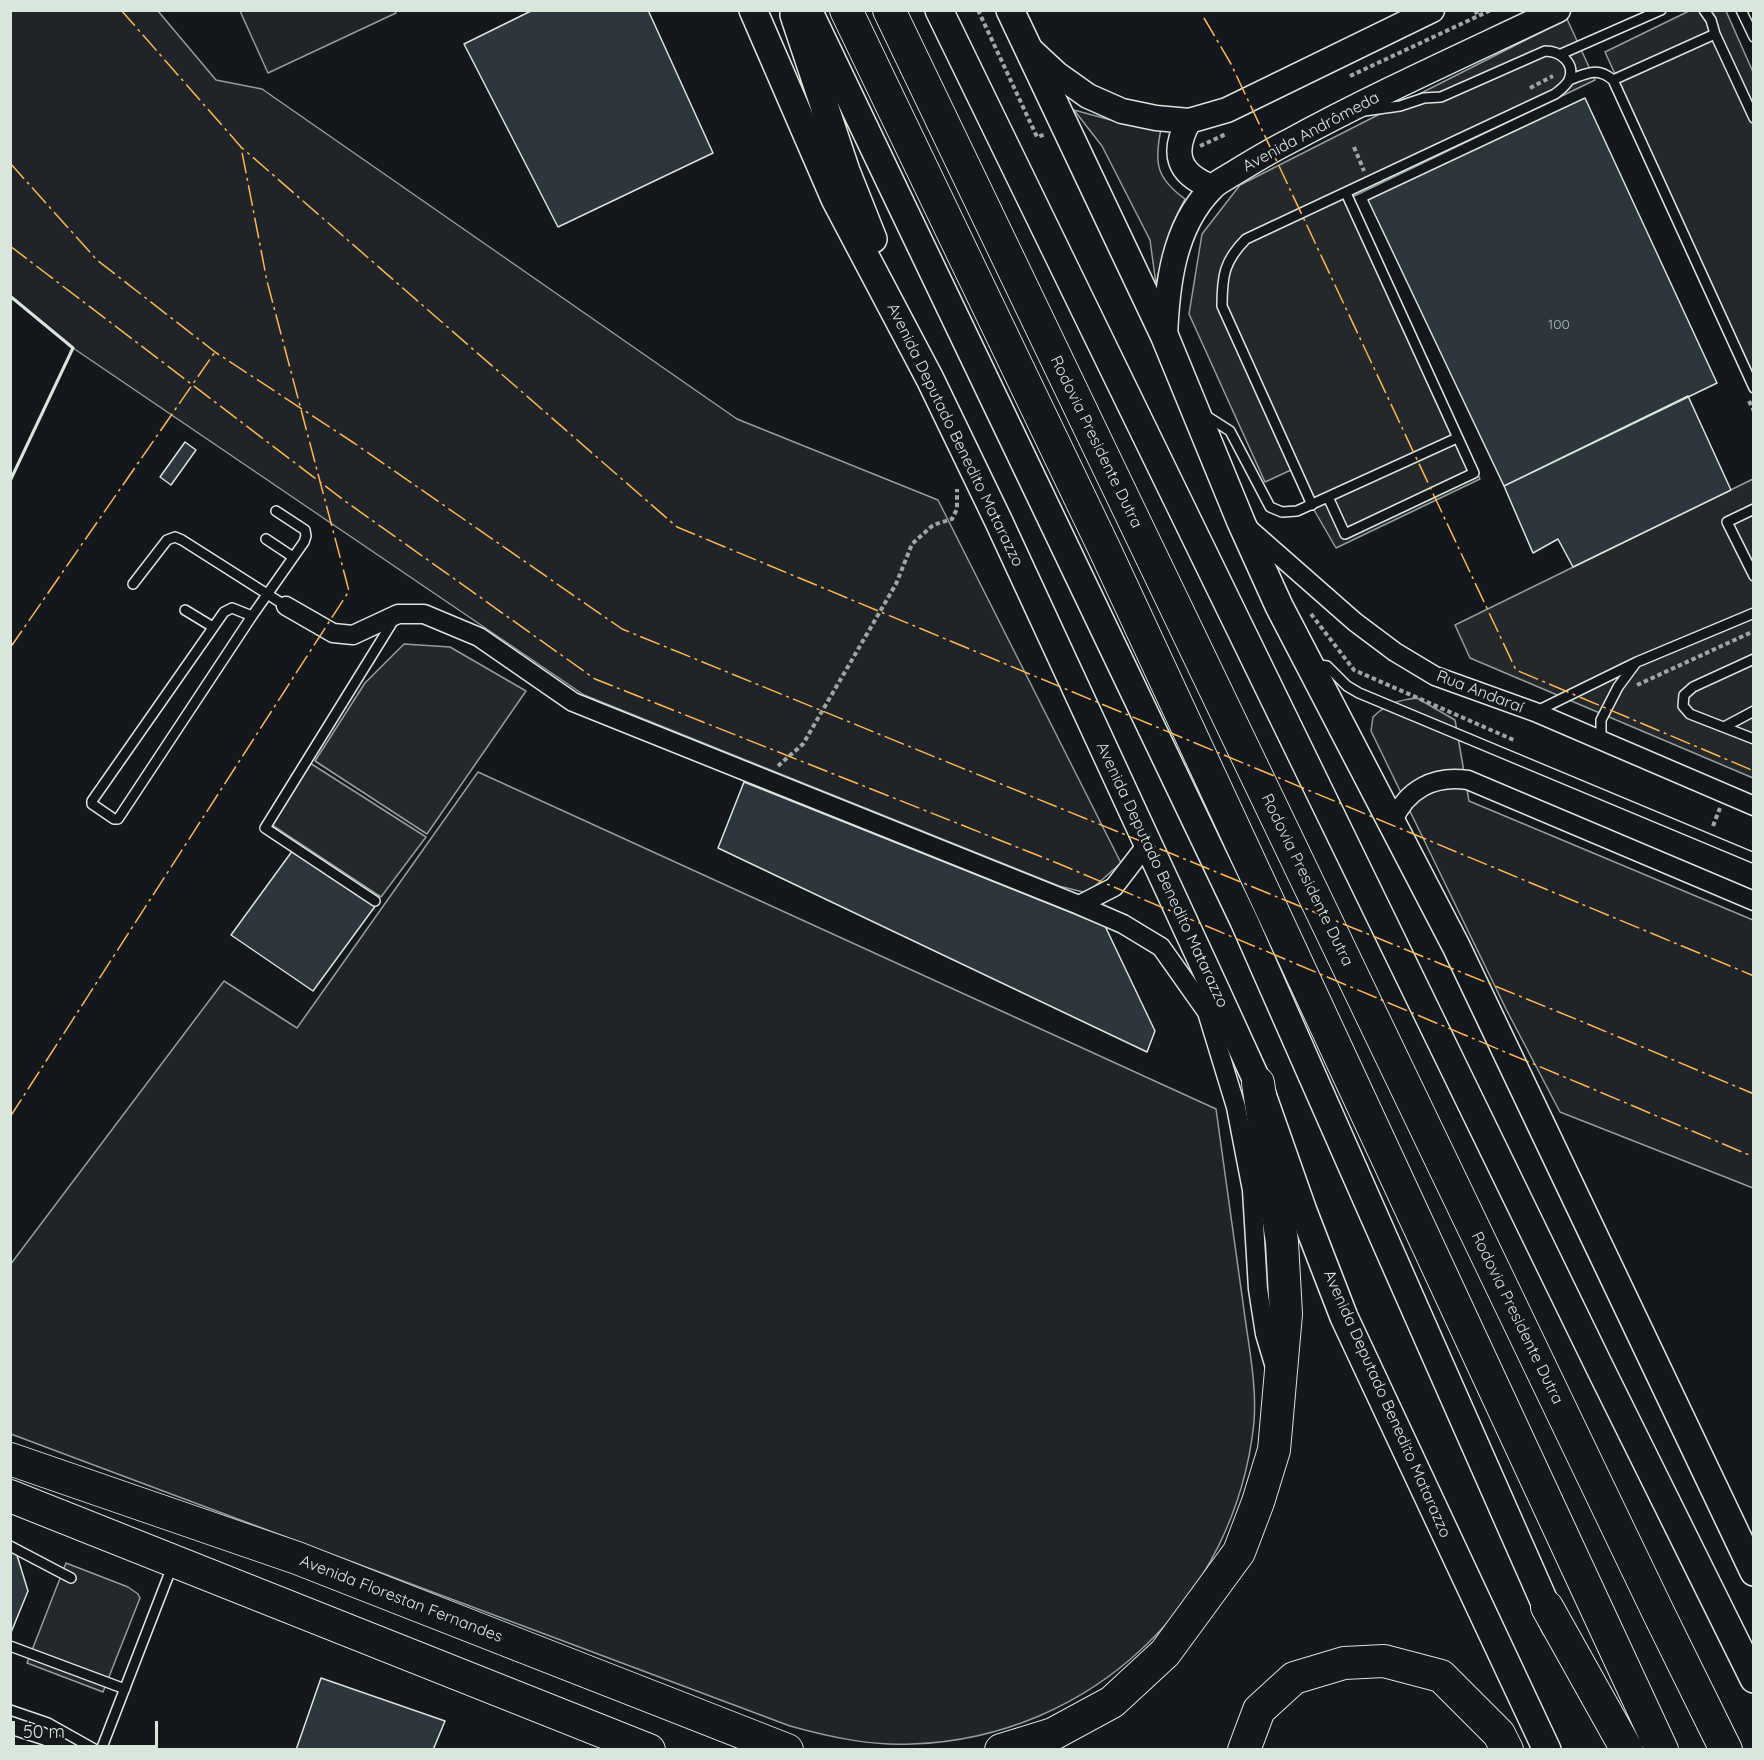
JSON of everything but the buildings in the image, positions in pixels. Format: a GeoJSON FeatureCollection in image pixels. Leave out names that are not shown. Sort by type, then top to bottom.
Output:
{"type":"FeatureCollection","features":[{"type":"Feature","properties":{"kind":"highway"},"geometry":{"type":"LineString","coordinates":[[846,10],[1110,561],[1662,1749]]}},
{"type":"Feature","properties":{"kind":"highway","name":"Rodovia Presidente Dutra"},"geometry":{"type":"LineString","coordinates":[[889,10],[1726,1749]]}},
{"type":"Feature","properties":{"kind":"highway"},"geometry":{"type":"LineString","coordinates":[[1001,1749],[1053,1734],[1112,1702],[1165,1653],[1239,1552],[1274,1450],[1286,1314],[1282,1242],[1258,1083]]}},
{"type":"Feature","properties":{"kind":"highway","name":"Avenida Florestan Fernandes"},"geometry":{"type":"LineString","coordinates":[[10,1459],[297,1558],[787,1749]]}},
{"type":"Feature","properties":{"kind":"highway"},"geometry":{"type":"LineString","coordinates":[[10,1496],[649,1749]]}},
{"type":"Feature","properties":{"kind":"highway"},"geometry":{"type":"LineString","coordinates":[[1546,1607],[1627,1749]]}},
{"type":"Feature","properties":{"kind":"highway"},"geometry":{"type":"LineString","coordinates":[[1244,1749],[1259,1710],[1294,1678],[1344,1663],[1384,1661],[1441,1676],[1499,1734],[1507,1749]]}},
{"type":"Feature","properties":{"kind":"main road","name":"Avenida Deputado Benedito Matarazzo"},"geometry":{"type":"LineString","coordinates":[[753,10],[835,199],[930,379],[999,522],[1258,1083],[1303,1211],[1344,1317],[1547,1749]]}},
{"type":"Feature","properties":{"kind":"main road"},"geometry":{"type":"LineString","coordinates":[[793,10],[846,171],[930,379]]}},
{"type":"Feature","properties":{"kind":"main road"},"geometry":{"type":"LineString","coordinates":[[808,10],[1244,921],[1546,1607],[1613,1749]]}},
{"type":"Feature","properties":{"kind":"main road"},"geometry":{"type":"LineString","coordinates":[[939,10],[1601,1370],[1754,1679]]}},
{"type":"Feature","properties":{"kind":"main road"},"geometry":{"type":"LineString","coordinates":[[1010,10],[1165,337],[1241,522],[1280,606],[1456,946],[1754,1572]]}},
{"type":"Feature","properties":{"kind":"main road"},"geometry":{"type":"LineString","coordinates":[[1026,45],[1057,74],[1088,96],[1122,111],[1189,122],[1227,110],[1432,10]]}},
{"type":"Feature","properties":{"kind":"main road","name":"Avenida Andrômeda"},"geometry":{"type":"LineString","coordinates":[[1165,337],[1166,296],[1175,256],[1184,231],[1197,207],[1212,187],[1252,161],[1344,112],[1558,10]]}},
{"type":"Feature","properties":{"kind":"main road"},"geometry":{"type":"LineString","coordinates":[[1189,122],[1180,136],[1178,157],[1187,173],[1200,183],[1212,187]]}},
{"type":"Feature","properties":{"kind":"street","name":"Rua Andaraí"},"geometry":{"type":"LineString","coordinates":[[1241,522],[1355,622],[1395,652],[1435,676],[1535,712],[1754,806]]}},
{"type":"Feature","properties":{"kind":"street"},"geometry":{"type":"LineString","coordinates":[[286,606],[333,633],[353,635],[398,614],[424,614],[478,637],[573,702],[1079,905],[1123,924],[1161,947],[1207,1012],[1236,1107],[1252,1190],[1260,1300],[1265,1334],[1281,1386]]}},
{"type":"Feature","properties":{"kind":"street"},"geometry":{"type":"LineString","coordinates":[[1393,821],[1404,801],[1422,787],[1444,779],[1468,780],[1754,901]]}},
{"type":"Feature","properties":{"kind":"street"},"geometry":{"type":"LineString","coordinates":[[1079,905],[1114,887],[1148,843]]}},
{"type":"Feature","properties":{"kind":"lane"},"geometry":{"type":"LineString","coordinates":[[1561,54],[1661,10]]}},
{"type":"Feature","properties":{"kind":"lane"},"geometry":{"type":"LineString","coordinates":[[1704,10],[1711,20],[1715,34],[1754,118]]}},
{"type":"Feature","properties":{"kind":"lane"},"geometry":{"type":"LineString","coordinates":[[1741,10],[1754,37]]}},
{"type":"Feature","properties":{"kind":"lane"},"geometry":{"type":"LineString","coordinates":[[1613,80],[1715,34]]}},
{"type":"Feature","properties":{"kind":"lane"},"geometry":{"type":"LineString","coordinates":[[1344,112],[1376,111],[1415,100],[1441,97],[1545,51],[1561,54],[1568,62],[1569,78]]}},
{"type":"Feature","properties":{"kind":"lane"},"geometry":{"type":"LineString","coordinates":[[1312,505],[1222,306],[1224,269],[1233,252],[1245,239],[1555,94],[1569,78],[1592,71],[1605,74],[1613,80],[1749,389]]}},
{"type":"Feature","properties":{"kind":"lane"},"geometry":{"type":"LineString","coordinates":[[1328,497],[1345,534],[1474,473],[1346,193]]}},
{"type":"Feature","properties":{"kind":"lane"},"geometry":{"type":"LineString","coordinates":[[1193,407],[1230,431],[1270,507],[1275,511],[1290,512],[1312,505],[1457,438]]}},
{"type":"Feature","properties":{"kind":"lane"},"geometry":{"type":"LineString","coordinates":[[1754,509],[1727,522],[1754,576]]}},
{"type":"Feature","properties":{"kind":"lane"},"geometry":{"type":"LineString","coordinates":[[252,616],[232,608],[224,612],[92,801],[93,804],[114,819],[118,819],[306,536],[305,530],[276,511]]}},
{"type":"Feature","properties":{"kind":"lane"},"geometry":{"type":"LineString","coordinates":[[133,584],[167,540],[175,537],[286,606]]}},
{"type":"Feature","properties":{"kind":"lane"},"geometry":{"type":"LineString","coordinates":[[266,539],[293,556]]}},
{"type":"Feature","properties":{"kind":"lane"},"geometry":{"type":"LineString","coordinates":[[185,610],[213,627]]}},
{"type":"Feature","properties":{"kind":"lane"},"geometry":{"type":"LineString","coordinates":[[1535,712],[1636,662],[1754,613]]}},
{"type":"Feature","properties":{"kind":"lane"},"geometry":{"type":"LineString","coordinates":[[375,901],[265,828],[398,614]]}},
{"type":"Feature","properties":{"kind":"lane"},"geometry":{"type":"LineString","coordinates":[[1754,659],[1693,687],[1684,695],[1683,706],[1690,714],[1754,740]]}},
{"type":"Feature","properties":{"kind":"lane"},"geometry":{"type":"LineString","coordinates":[[1601,740],[1601,720],[1618,687],[1636,662]]}},
{"type":"Feature","properties":{"kind":"lane"},"geometry":{"type":"LineString","coordinates":[[1310,664],[1327,666],[1347,686],[1359,693],[1754,858]]}},
{"type":"Feature","properties":{"kind":"lane"},"geometry":{"type":"LineString","coordinates":[[1724,727],[1754,711]]}},
{"type":"Feature","properties":{"kind":"lane"},"geometry":{"type":"LineString","coordinates":[[10,1546],[71,1578]]}},
{"type":"Feature","properties":{"kind":"lane"},"geometry":{"type":"LineString","coordinates":[[101,1749],[174,1560]]}},
{"type":"Feature","properties":{"kind":"lane"},"geometry":{"type":"LineString","coordinates":[[10,1646],[124,1689]]}},
{"type":"Feature","properties":{"kind":"lane"},"geometry":{"type":"LineString","coordinates":[[10,1710],[48,1723],[96,1749]]}},
{"type":"Feature","properties":{"kind":"lane"},"geometry":{"type":"LineString","coordinates":[[10,1740],[41,1749]]}},
{"type":"Feature","properties":{"kind":"path"},"geometry":{"type":"LineString","coordinates":[[978,10],[1037,137]]}},
{"type":"Feature","properties":{"kind":"path"},"geometry":{"type":"LineString","coordinates":[[1475,10],[1478,16],[1491,10]]}},
{"type":"Feature","properties":{"kind":"path"},"geometry":{"type":"LineString","coordinates":[[1521,93],[1558,74],[1569,78]]}},
{"type":"Feature","properties":{"kind":"path"},"geometry":{"type":"LineString","coordinates":[[1364,172],[1374,167]]}},
{"type":"Feature","properties":{"kind":"path"},"geometry":{"type":"LineString","coordinates":[[1749,389],[1754,411]]}},
{"type":"Feature","properties":{"kind":"path"},"geometry":{"type":"LineString","coordinates":[[777,766],[803,744],[896,584],[912,544],[933,525],[952,519]]}},
{"type":"Feature","properties":{"kind":"path"},"geometry":{"type":"LineString","coordinates":[[1630,688],[1754,631]]}},
{"type":"Feature","properties":{"kind":"shaded area"},"geometry":{"type":"Polygon","coordinates":[[[10,11],[158,11],[216,80],[262,89],[737,419],[938,500],[1121,863],[1087,893],[1059,886],[584,695],[73,348],[11,296],[10,11]]]}},
{"type":"Feature","properties":{"kind":"shaded area"},"geometry":{"type":"Polygon","coordinates":[[[240,11],[395,11],[396,13],[268,73],[240,11]]]}},
{"type":"Feature","properties":{"kind":"shaded area"},"geometry":{"type":"Polygon","coordinates":[[[1689,11],[1726,11],[1753,72],[1753,377],[1605,52],[1689,11]]]}},
{"type":"Feature","properties":{"kind":"shaded area"},"geometry":{"type":"Polygon","coordinates":[[[1567,19],[1595,80],[1348,199],[1480,479],[1336,548],[1291,470],[1265,482],[1189,314],[1202,234],[1240,185],[1567,19]]]}},
{"type":"Feature","properties":{"kind":"shaded area"},"geometry":{"type":"Polygon","coordinates":[[[1074,110],[1129,125],[1161,129],[1158,151],[1160,169],[1168,184],[1185,199],[1170,230],[1156,284],[1150,240],[1102,146],[1074,110]]]}},
{"type":"Feature","properties":{"kind":"shaded area"},"geometry":{"type":"Polygon","coordinates":[[[1753,479],[1753,778],[1470,658],[1455,625],[1753,479]]]}},
{"type":"Feature","properties":{"kind":"shaded area"},"geometry":{"type":"Polygon","coordinates":[[[404,644],[450,647],[526,691],[427,834],[315,761],[365,683],[404,644]]]}},
{"type":"Feature","properties":{"kind":"shaded area"},"geometry":{"type":"Polygon","coordinates":[[[1417,698],[1455,720],[1469,801],[1753,920],[1753,1188],[1560,1112],[1506,1009],[1371,731],[1373,717],[1383,709],[1398,701],[1417,698]]]}},
{"type":"Feature","properties":{"kind":"shaded area"},"geometry":{"type":"Polygon","coordinates":[[[310,763],[426,837],[381,897],[272,825],[310,763]]]}},
{"type":"Feature","properties":{"kind":"shaded area"},"geometry":{"type":"Polygon","coordinates":[[[478,772],[1216,1109],[1252,1363],[1255,1407],[1241,1487],[1218,1547],[1185,1601],[1143,1648],[1094,1686],[1038,1716],[977,1736],[896,1744],[865,1742],[820,1734],[790,1726],[11,1434],[10,1265],[224,981],[297,1028],[478,772]]]}},
{"type":"Feature","properties":{"kind":"shaded area"},"geometry":{"type":"Polygon","coordinates":[[[66,1563],[128,1587],[140,1598],[103,1692],[27,1663],[66,1563]]]}},
{"type":"Feature","properties":{"kind":"wall"},"geometry":{"type":"LineString","coordinates":[[10,296],[73,348],[10,481]]}},
{"type":"Feature","properties":{"kind":"power"},"geometry":{"type":"LineString","coordinates":[[121,10],[241,147],[677,527],[1754,976]]}},
{"type":"Feature","properties":{"kind":"power"},"geometry":{"type":"LineString","coordinates":[[1204,18],[1231,64],[1516,670],[1754,771]]}},
{"type":"Feature","properties":{"kind":"power"},"geometry":{"type":"LineString","coordinates":[[10,1117],[349,591],[267,281],[241,147]]}},
{"type":"Feature","properties":{"kind":"power"},"geometry":{"type":"LineString","coordinates":[[10,163],[97,260],[215,352],[354,443],[622,629],[1754,1094]]}},
{"type":"Feature","properties":{"kind":"power"},"geometry":{"type":"LineString","coordinates":[[10,246],[345,501],[595,679],[1057,863],[1754,1157]]}},
{"type":"Feature","properties":{"kind":"power"},"geometry":{"type":"LineString","coordinates":[[10,648],[215,352]]}}]}
